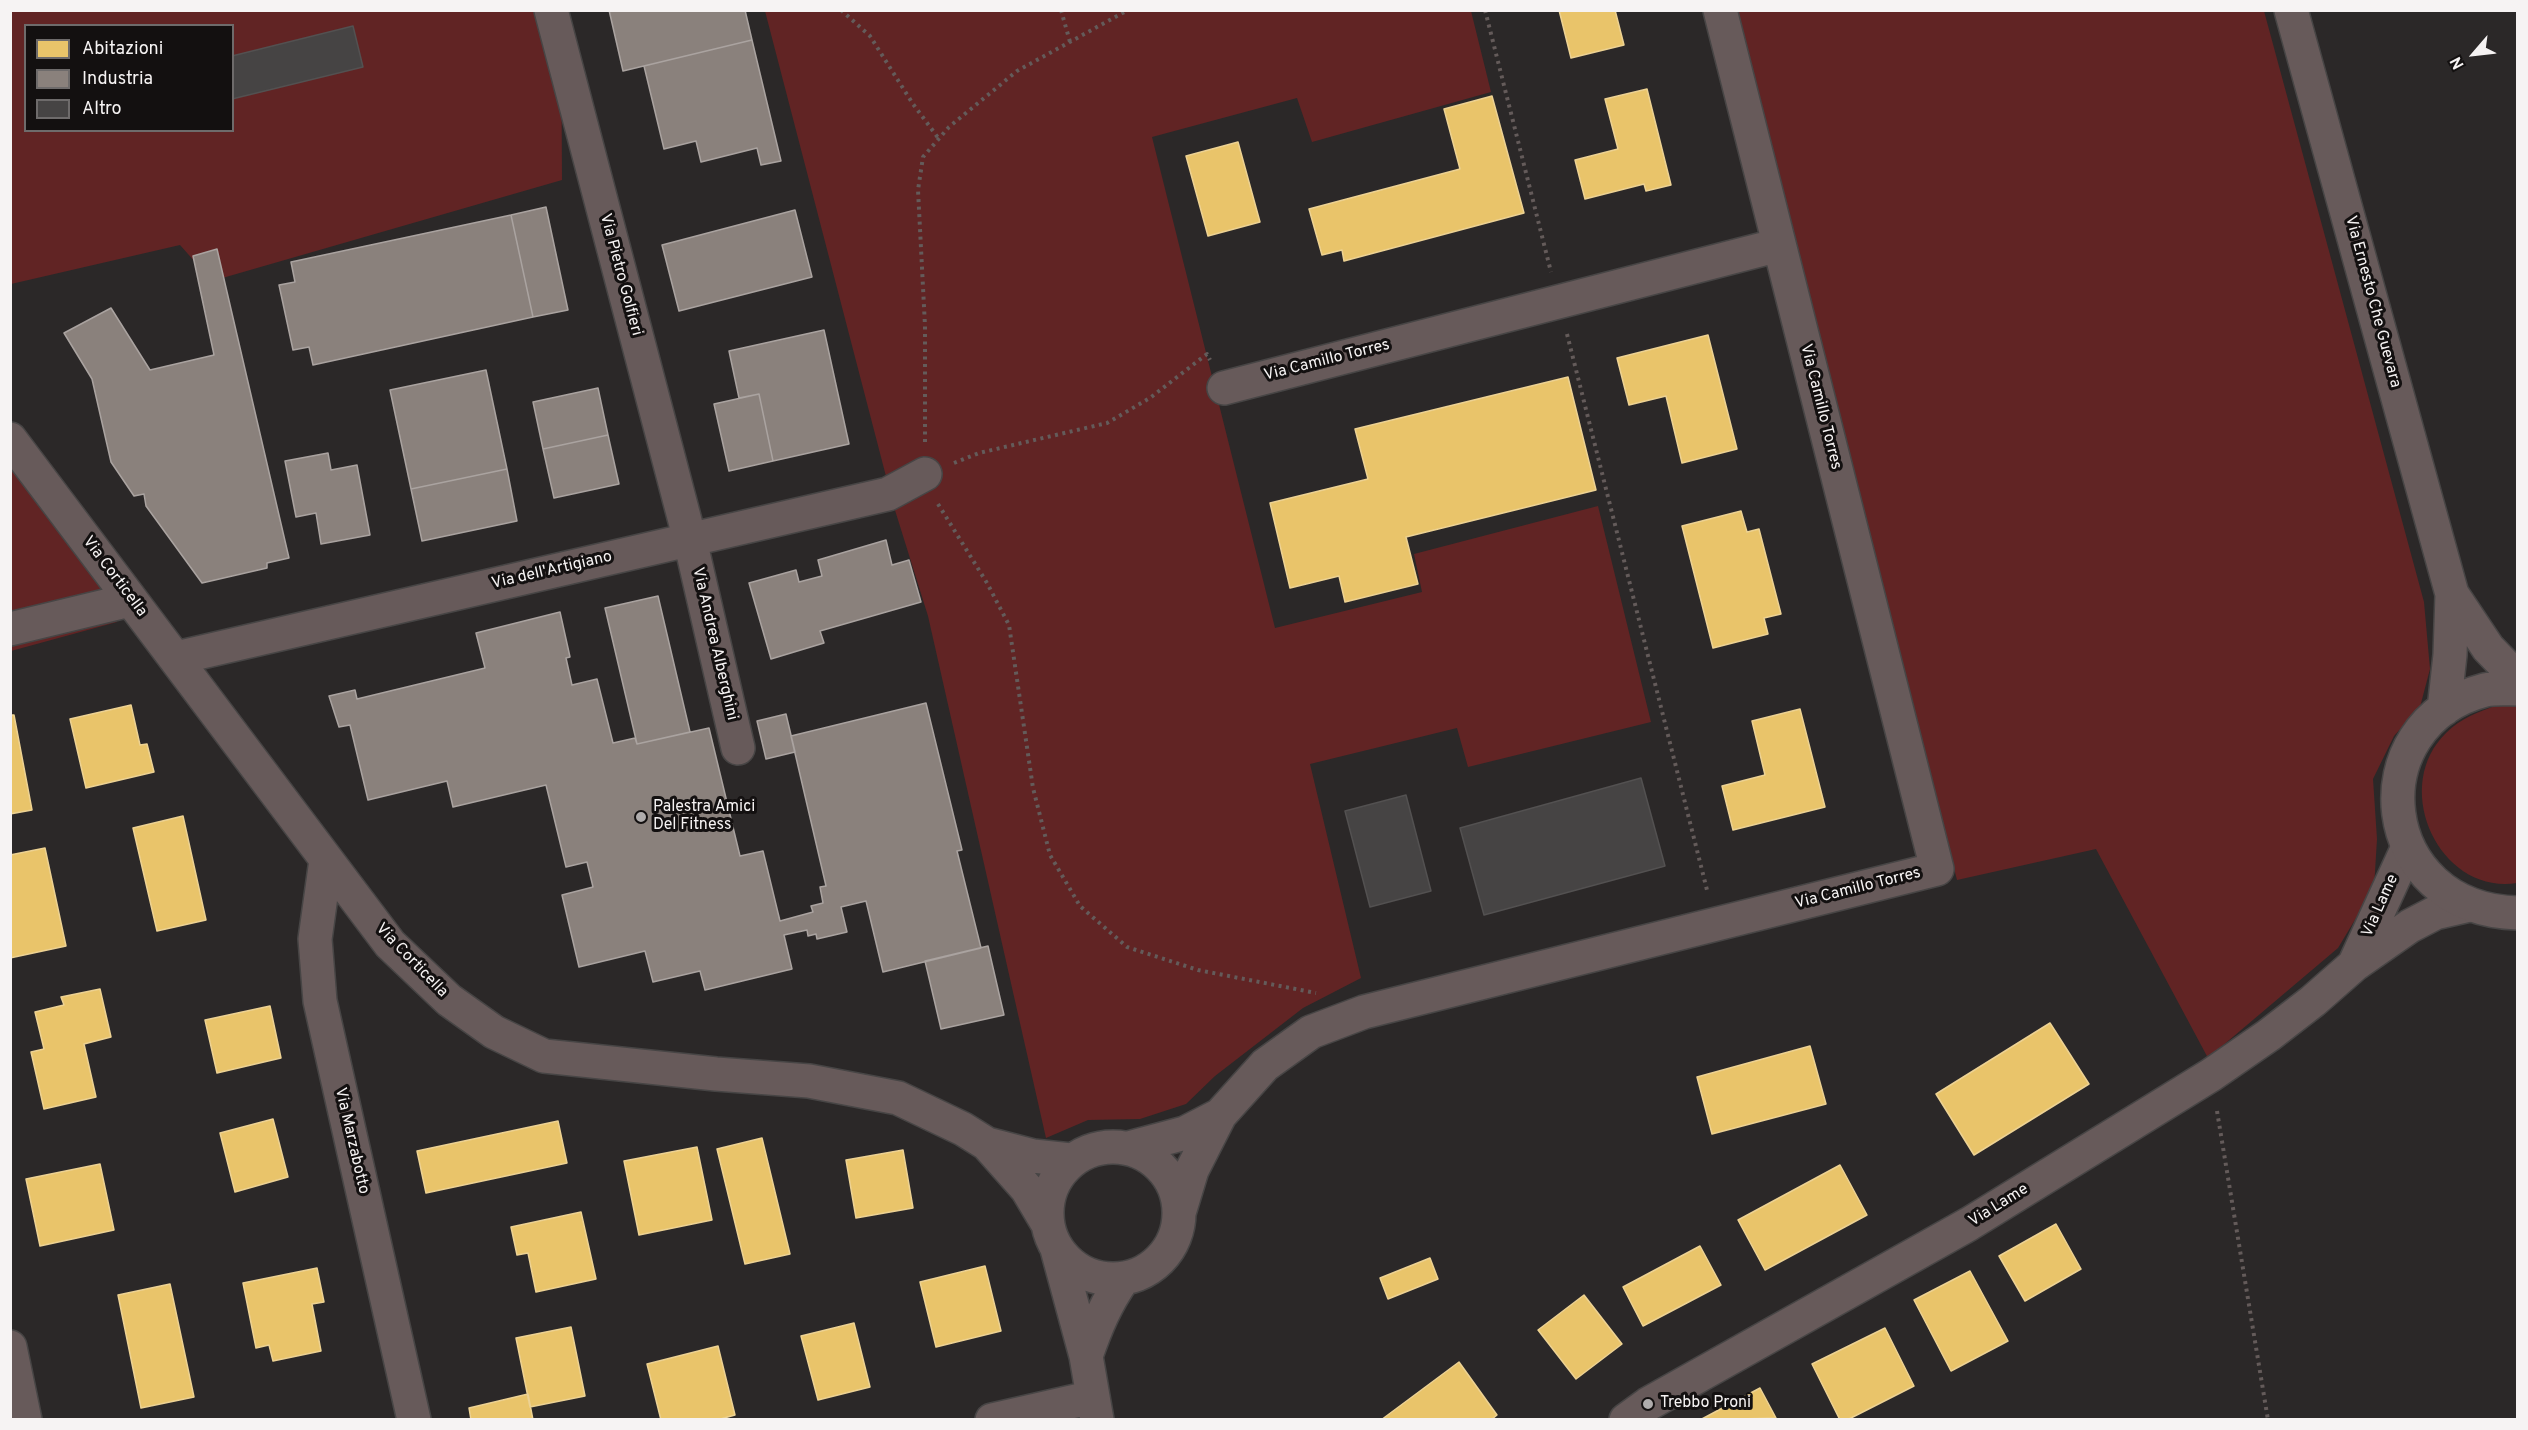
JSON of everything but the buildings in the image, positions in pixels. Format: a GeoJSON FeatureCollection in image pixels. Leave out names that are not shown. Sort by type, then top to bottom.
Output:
{"type":"FeatureCollection","features":[{"type":"Feature","properties":{"kind":"street","name":"Via Pietro Golfieri"},"geometry":{"type":"LineString","coordinates":[[551,10],[690,540]]}},
{"type":"Feature","properties":{"kind":"street","name":"Via Camillo Torres"},"geometry":{"type":"LineString","coordinates":[[1179,1213],[1192,1170],[1220,1115],[1265,1065],[1311,1032],[1364,1012],[1937,869],[1720,10]]}},
{"type":"Feature","properties":{"kind":"street","name":"Via Ernesto Che Guevara"},"geometry":{"type":"LineString","coordinates":[[2291,10],[2452,594],[2450,656],[2444,709]]}},
{"type":"Feature","properties":{"kind":"street","name":"Via Camillo Torres"},"geometry":{"type":"LineString","coordinates":[[1224,388],[1779,245]]}},
{"type":"Feature","properties":{"kind":"street","name":"Via Corticella"},"geometry":{"type":"LineString","coordinates":[[10,439],[390,944],[449,1000],[494,1032],[544,1056],[809,1081],[898,1098],[963,1129],[987,1144],[1027,1189],[1051,1235],[1069,1263],[1086,1274],[1104,1279],[1124,1279],[1142,1273],[1157,1263],[1169,1249],[1177,1231],[1179,1213],[1176,1191],[1166,1172],[1149,1157],[1129,1148],[1109,1146],[1089,1150],[1071,1160],[1056,1177],[1048,1198],[1051,1235],[1086,1356],[1095,1408]]}},
{"type":"Feature","properties":{"kind":"street","name":"Via dell'Artigiano"},"geometry":{"type":"LineString","coordinates":[[176,658],[888,494],[925,474]]}},
{"type":"Feature","properties":{"kind":"street","name":"Via Andrea Alberghini"},"geometry":{"type":"LineString","coordinates":[[690,540],[738,748]]}},
{"type":"Feature","properties":{"kind":"street","name":"Via Ernesto Che Guevara"},"geometry":{"type":"LineString","coordinates":[[2452,594],[2488,648],[2517,679]]}},
{"type":"Feature","properties":{"kind":"street"},"geometry":{"type":"LineString","coordinates":[[10,629],[130,600]]}},
{"type":"Feature","properties":{"kind":"street"},"geometry":{"type":"LineString","coordinates":[[2517,689],[2488,690],[2465,697],[2444,709],[2425,727],[2413,743],[2404,762],[2398,807],[2408,847],[2418,865],[2432,881],[2448,894],[2470,905],[2498,912],[2517,913]]}},
{"type":"Feature","properties":{"kind":"street","name":"Via Lame"},"geometry":{"type":"LineString","coordinates":[[2354,965],[2408,847]]}},
{"type":"Feature","properties":{"kind":"street","name":"Via Marzabotto"},"geometry":{"type":"LineString","coordinates":[[326,860],[315,939],[320,1001],[414,1419]]}},
{"type":"Feature","properties":{"kind":"street","name":"Via Lame"},"geometry":{"type":"LineString","coordinates":[[1626,1419],[1648,1404],[1969,1224],[2211,1075],[2269,1035],[2354,965],[2410,926],[2435,913],[2470,905]]}},
{"type":"Feature","properties":{"kind":"street","name":"Via Camillo Torres"},"geometry":{"type":"LineString","coordinates":[[1129,1148],[1185,1133],[1220,1115]]}},
{"type":"Feature","properties":{"kind":"street","name":"Via Corticella"},"geometry":{"type":"LineString","coordinates":[[987,1144],[1033,1156],[1071,1160]]}},
{"type":"Feature","properties":{"kind":"street","name":"Via Corticella"},"geometry":{"type":"LineString","coordinates":[[1086,1356],[1108,1300],[1124,1279]]}},
{"type":"Feature","properties":{"kind":"street"},"geometry":{"type":"LineString","coordinates":[[10,1347],[26,1419]]}},
{"type":"Feature","properties":{"kind":"street"},"geometry":{"type":"LineString","coordinates":[[992,1419],[1095,1408]]}},
{"type":"Feature","properties":{"kind":"path"},"geometry":{"type":"LineString","coordinates":[[841,10],[870,36],[913,104],[939,139]]}},
{"type":"Feature","properties":{"kind":"path"},"geometry":{"type":"LineString","coordinates":[[1061,10],[1070,42]]}},
{"type":"Feature","properties":{"kind":"path"},"geometry":{"type":"LineString","coordinates":[[1128,10],[1017,71],[949,127],[923,157],[918,190],[925,326],[925,474],[941,513],[987,583],[1009,625],[1033,788],[1050,855],[1080,906],[1127,947],[1198,970],[1331,996],[1364,1012]]}},
{"type":"Feature","properties":{"kind":"path"},"geometry":{"type":"LineString","coordinates":[[1485,10],[1716,924]]}},
{"type":"Feature","properties":{"kind":"path"},"geometry":{"type":"LineString","coordinates":[[925,474],[979,453],[1107,423],[1150,398],[1207,354],[1224,388]]}},
{"type":"Feature","properties":{"kind":"path"},"geometry":{"type":"LineString","coordinates":[[2211,1075],[2268,1419]]}},
{"type":"Feature","properties":{"kind":"shaded area"},"geometry":{"type":"Polygon","coordinates":[[[10,11],[561,11],[562,180],[212,281],[180,245],[11,284],[10,11]]]}},
{"type":"Feature","properties":{"kind":"shaded area"},"geometry":{"type":"Polygon","coordinates":[[[765,11],[1471,11],[1491,92],[1312,142],[1297,98],[1152,137],[1275,628],[1422,592],[1414,554],[1598,506],[1651,722],[1468,767],[1457,728],[1310,764],[1361,978],[1303,1008],[1215,1076],[1186,1104],[1140,1119],[1088,1120],[1046,1138],[928,616],[894,507],[765,11]]]}},
{"type":"Feature","properties":{"kind":"shaded area"},"geometry":{"type":"Polygon","coordinates":[[[1737,11],[2264,11],[2424,602],[2430,669],[2420,707],[2394,736],[2373,779],[2377,839],[2374,888],[2338,948],[2208,1058],[2096,849],[1957,880],[1737,11]]]}},
{"type":"Feature","properties":{"kind":"shaded area"},"geometry":{"type":"Polygon","coordinates":[[[10,449],[100,569],[117,622],[11,651],[10,449]]]}},
{"type":"Feature","properties":{"kind":"shaded area"},"geometry":{"type":"Polygon","coordinates":[[[2498,705],[2517,706],[2517,883],[2489,882],[2465,872],[2445,855],[2431,833],[2423,807],[2422,781],[2430,755],[2446,733],[2464,719],[2498,705]]]}},
{"type":"Feature","properties":{"kind":"place","name":"Palestra Amici Del Fitness"},"geometry":{"type":"Point","coordinates":[641,817]}},
{"type":"Feature","properties":{"kind":"place","name":"Trebbo Proni"},"geometry":{"type":"Point","coordinates":[1648,1404]}}]}
